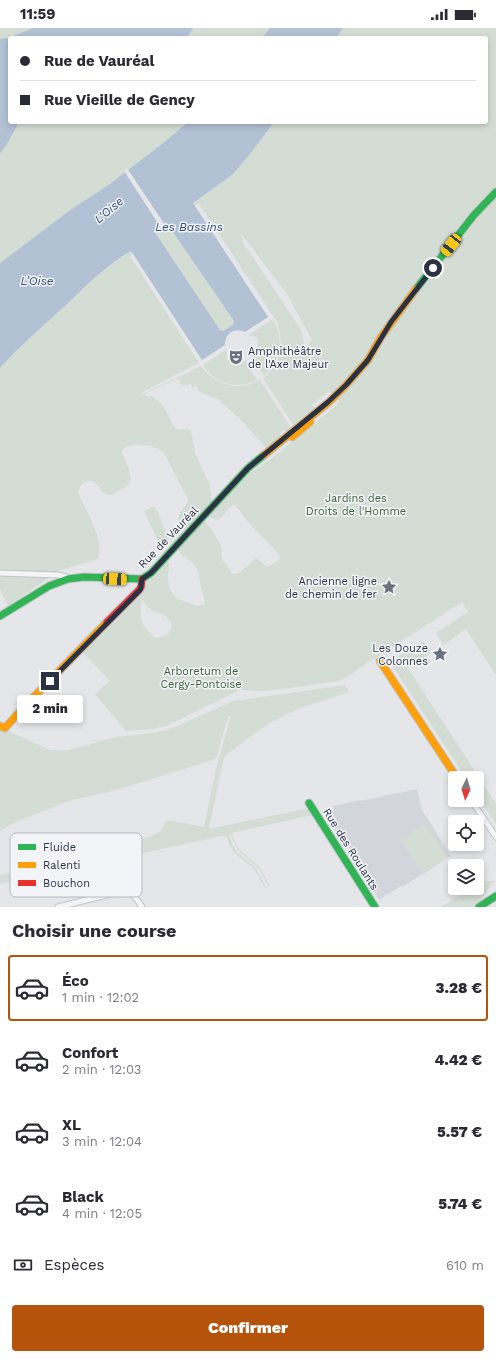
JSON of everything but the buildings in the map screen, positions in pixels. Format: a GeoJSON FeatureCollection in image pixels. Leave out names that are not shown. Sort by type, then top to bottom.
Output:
{"type":"FeatureCollection","features":[{"type":"Feature","properties":{"kind":"street","name":"Rue de Vauréal"},"geometry":{"type":"LineString","coordinates":[[0,616],[49,586],[68,579],[84,577],[142,579],[151,573],[248,468],[328,402],[346,385],[368,360],[381,337],[403,306],[474,215],[496,192]]}},
{"type":"Feature","properties":{"kind":"street"},"geometry":{"type":"LineString","coordinates":[[0,574],[58,574],[68,579]]}},
{"type":"Feature","properties":{"kind":"street"},"geometry":{"type":"LineString","coordinates":[[3,727],[140,590],[142,579]]}},
{"type":"Feature","properties":{"kind":"street"},"geometry":{"type":"LineString","coordinates":[[380,661],[452,771]]}},
{"type":"Feature","properties":{"kind":"street","name":"Rue des Roulants"},"geometry":{"type":"LineString","coordinates":[[309,803],[375,907]]}},
{"type":"Feature","properties":{"kind":"street"},"geometry":{"type":"LineString","coordinates":[[476,807],[496,837]]}},
{"type":"Feature","properties":{"kind":"street"},"geometry":{"type":"LineString","coordinates":[[479,907],[496,896]]}},
{"type":"Feature","properties":{"kind":"street"},"geometry":{"type":"LineString","coordinates":[[58,907],[99,897]]}},
{"type":"Feature","properties":{"kind":"street"},"geometry":{"type":"LineString","coordinates":[[136,897],[142,907]]}},
{"type":"Feature","properties":{"kind":"shaded area"},"geometry":{"type":"Polygon","coordinates":[[[417,789],[422,810],[451,856],[402,887],[401,886],[387,895],[384,895],[385,896],[379,900],[372,887],[373,886],[369,883],[349,851],[348,846],[346,847],[338,834],[340,834],[337,830],[336,831],[324,813],[333,811],[334,806],[417,789]]]}},
{"type":"Feature","properties":{"kind":"green space"},"geometry":{"type":"Polygon","coordinates":[[[0,28],[270,28],[264,36],[8,36],[8,124],[186,124],[107,186],[73,208],[0,263],[0,28]]]}},
{"type":"Feature","properties":{"kind":"green space"},"geometry":{"type":"Polygon","coordinates":[[[343,28],[496,28],[496,675],[466,629],[443,645],[436,633],[468,612],[462,602],[340,681],[284,689],[261,691],[240,690],[166,726],[152,729],[126,731],[95,694],[110,681],[83,652],[134,600],[146,583],[168,561],[168,581],[172,593],[182,601],[195,605],[204,604],[205,601],[198,570],[194,564],[183,556],[178,550],[204,521],[212,530],[219,542],[221,546],[222,559],[233,574],[239,573],[258,558],[267,567],[278,561],[280,558],[278,553],[250,524],[235,505],[231,506],[221,518],[214,519],[208,516],[245,476],[272,458],[339,402],[329,391],[312,405],[315,408],[294,426],[263,378],[274,366],[280,353],[281,345],[277,322],[199,204],[195,206],[193,203],[232,175],[273,124],[488,124],[488,36],[337,36],[343,28]],[[242,235],[243,242],[301,330],[304,342],[300,353],[312,340],[287,294],[242,235]],[[142,600],[141,618],[144,626],[156,638],[167,635],[172,628],[171,622],[164,615],[151,610],[142,600]]]}},
{"type":"Feature","properties":{"kind":"green space"},"geometry":{"type":"Polygon","coordinates":[[[166,222],[234,321],[234,325],[223,331],[220,330],[154,231],[166,222]]]}},
{"type":"Feature","properties":{"kind":"green space"},"geometry":{"type":"Polygon","coordinates":[[[132,251],[133,253],[130,256],[199,363],[141,393],[143,394],[201,366],[213,378],[228,385],[243,386],[260,380],[291,428],[286,432],[284,429],[280,434],[281,436],[266,448],[240,419],[219,400],[198,391],[197,386],[192,388],[191,384],[182,386],[178,379],[144,394],[156,399],[160,403],[175,428],[187,429],[191,431],[195,453],[210,486],[212,502],[185,532],[178,518],[187,504],[188,499],[166,457],[161,451],[153,447],[131,445],[126,447],[123,449],[122,453],[130,473],[130,482],[128,485],[109,495],[103,492],[95,482],[88,481],[82,485],[78,493],[97,535],[99,543],[98,559],[59,571],[8,606],[0,589],[0,368],[97,276],[132,251]]]}},
{"type":"Feature","properties":{"kind":"green space"},"geometry":{"type":"Polygon","coordinates":[[[273,319],[279,334],[279,349],[274,364],[264,376],[252,357],[257,348],[258,338],[248,335],[273,319]]]}},
{"type":"Feature","properties":{"kind":"green space"},"geometry":{"type":"Polygon","coordinates":[[[227,349],[226,359],[234,363],[245,361],[257,380],[242,385],[234,385],[220,381],[208,372],[203,365],[227,349]]]}},
{"type":"Feature","properties":{"kind":"green space"},"geometry":{"type":"Polygon","coordinates":[[[155,506],[169,539],[160,545],[144,511],[155,506]]]}},
{"type":"Feature","properties":{"kind":"green space"},"geometry":{"type":"Polygon","coordinates":[[[423,641],[431,653],[408,668],[475,771],[461,771],[390,662],[423,641]]]}},
{"type":"Feature","properties":{"kind":"green space"},"geometry":{"type":"Polygon","coordinates":[[[345,685],[349,692],[303,707],[277,719],[256,732],[224,757],[209,828],[304,809],[308,809],[312,815],[232,833],[239,849],[258,866],[270,886],[268,886],[257,867],[238,850],[231,834],[229,834],[232,844],[237,852],[255,867],[266,887],[265,888],[254,869],[234,852],[226,835],[142,853],[142,839],[163,829],[166,821],[169,820],[204,827],[217,765],[231,715],[228,717],[216,759],[113,791],[72,800],[18,821],[0,831],[0,731],[8,731],[50,750],[69,750],[116,737],[153,733],[173,728],[233,701],[345,685]]]}},
{"type":"Feature","properties":{"kind":"green space"},"geometry":{"type":"Polygon","coordinates":[[[484,785],[496,804],[496,824],[484,806],[484,785]]]}},
{"type":"Feature","properties":{"kind":"green space"},"geometry":{"type":"Polygon","coordinates":[[[425,824],[447,857],[422,873],[400,839],[425,824]]]}},
{"type":"Feature","properties":{"kind":"green space"},"geometry":{"type":"Polygon","coordinates":[[[10,873],[10,882],[0,884],[0,875],[10,873]]]}},
{"type":"Feature","properties":{"kind":"green space"},"geometry":{"type":"Polygon","coordinates":[[[484,881],[494,881],[484,895],[484,881]]]}},
{"type":"Feature","properties":{"kind":"green space"},"geometry":{"type":"Polygon","coordinates":[[[460,895],[484,895],[473,907],[441,907],[460,895]]]}},
{"type":"Feature","properties":{"kind":"water"},"geometry":{"type":"Polygon","coordinates":[[[33,28],[193,28],[188,36],[14,36],[33,28]]]}},
{"type":"Feature","properties":{"kind":"water"},"geometry":{"type":"Polygon","coordinates":[[[270,28],[343,28],[337,36],[264,36],[270,28]]]}},
{"type":"Feature","properties":{"kind":"water"},"geometry":{"type":"Polygon","coordinates":[[[8,38],[8,124],[18,124],[6,146],[0,153],[0,39],[8,38]]]}},
{"type":"Feature","properties":{"kind":"water","name":"L’Oise"},"geometry":{"type":"Polygon","coordinates":[[[186,124],[273,124],[232,175],[193,203],[268,317],[245,332],[237,330],[231,332],[228,334],[225,345],[202,360],[131,251],[96,276],[0,368],[0,263],[73,208],[107,186],[186,124]],[[166,222],[154,231],[220,330],[223,331],[233,325],[234,321],[166,222]]]}},
{"type":"Feature","properties":{"kind":"pier"},"geometry":{"type":"Polygon","coordinates":[[[127,168],[165,225],[161,228],[124,171],[127,168]]]}},
{"type":"Feature","properties":{"kind":"traffic: fast"},"geometry":{"type":"LineString","coordinates":[[416,289],[474,215],[496,192]]}},
{"type":"Feature","properties":{"kind":"traffic: fast"},"geometry":{"type":"LineString","coordinates":[[0,616],[49,586],[68,579],[84,577],[142,579],[151,573],[248,468],[264,455]]}},
{"type":"Feature","properties":{"kind":"traffic: fast"},"geometry":{"type":"LineString","coordinates":[[309,803],[375,907]]}},
{"type":"Feature","properties":{"kind":"traffic: fast"},"geometry":{"type":"LineString","coordinates":[[479,907],[496,896]]}},
{"type":"Feature","properties":{"kind":"traffic: slow"},"geometry":{"type":"LineString","coordinates":[[264,455],[329,402],[346,385],[368,360],[381,337],[416,289]]}},
{"type":"Feature","properties":{"kind":"traffic: slow"},"geometry":{"type":"LineString","coordinates":[[292,437],[310,422]]}},
{"type":"Feature","properties":{"kind":"traffic: slow"},"geometry":{"type":"LineString","coordinates":[[0,726],[5,728],[107,622]]}},
{"type":"Feature","properties":{"kind":"traffic: slow"},"geometry":{"type":"LineString","coordinates":[[380,661],[452,771]]}},
{"type":"Feature","properties":{"kind":"traffic: jam"},"geometry":{"type":"LineString","coordinates":[[107,622],[139,590],[142,579]]}},
{"type":"Feature","properties":{"kind":"place","name":"Amphithéâtre de l'Axe Majeur"},"geometry":{"type":"Point","coordinates":[236,357]}},
{"type":"Feature","properties":{"kind":"place","name":"Ancienne ligne de chemin de fer"},"geometry":{"type":"Point","coordinates":[389,587]}},
{"type":"Feature","properties":{"kind":"place","name":"Les Douze Colonnes"},"geometry":{"type":"Point","coordinates":[440,654]}},
{"type":"Feature","properties":{"kind":"route"},"geometry":{"type":"LineString","coordinates":[[50,681],[140,590],[142,579],[151,573],[248,468],[328,402],[346,385],[368,360],[391,322],[433,268]]}},
{"type":"Feature","properties":{"kind":"water label","name":"L'Oise"},"geometry":{"type":"Point","coordinates":[109,210]}},
{"type":"Feature","properties":{"kind":"water label","name":"Les Bassins"},"geometry":{"type":"Point","coordinates":[189,227]}},
{"type":"Feature","properties":{"kind":"park label","name":"Jardins des Droits de l'Homme"},"geometry":{"type":"Point","coordinates":[356,504]}},
{"type":"Feature","properties":{"kind":"park label","name":"Arboretum de Cergy‐Pontoise"},"geometry":{"type":"Point","coordinates":[201,677]}}]}
